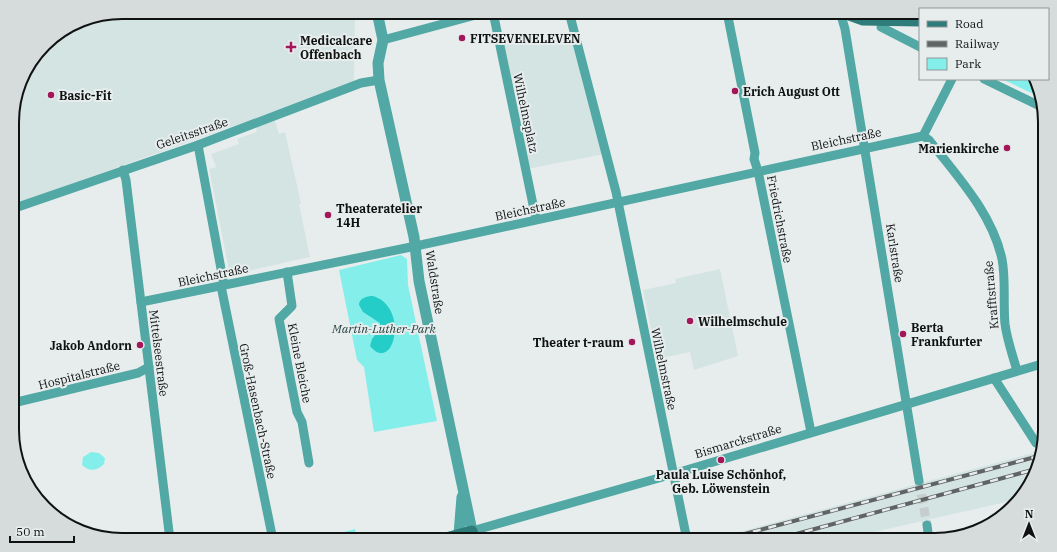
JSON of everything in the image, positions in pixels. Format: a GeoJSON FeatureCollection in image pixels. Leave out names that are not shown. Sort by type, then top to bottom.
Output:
{"type":"FeatureCollection","features":[{"type":"Feature","properties":{"kind":"main road"},"geometry":{"type":"LineString","coordinates":[[863,20],[880,24],[919,21]]}},
{"type":"Feature","properties":{"kind":"street"},"geometry":{"type":"LineString","coordinates":[[378,19],[383,40],[461,19]]}},
{"type":"Feature","properties":{"kind":"street","name":"Wilhelmsplatz"},"geometry":{"type":"LineString","coordinates":[[494,19],[536,219]]}},
{"type":"Feature","properties":{"kind":"street"},"geometry":{"type":"LineString","coordinates":[[571,19],[618,202]]}},
{"type":"Feature","properties":{"kind":"street","name":"Friedrichstraße"},"geometry":{"type":"LineString","coordinates":[[728,19],[755,153],[754,159],[758,171],[811,432]]}},
{"type":"Feature","properties":{"kind":"street","name":"Karlstraße"},"geometry":{"type":"LineString","coordinates":[[843,19],[908,404],[919,481]]}},
{"type":"Feature","properties":{"kind":"street"},"geometry":{"type":"LineString","coordinates":[[845,29],[850,22],[863,20]]}},
{"type":"Feature","properties":{"kind":"street"},"geometry":{"type":"LineString","coordinates":[[880,24],[919,46]]}},
{"type":"Feature","properties":{"kind":"street","name":"Waldstraße"},"geometry":{"type":"LineString","coordinates":[[383,40],[378,63],[378,80],[393,137],[416,246],[419,281],[473,533]]}},
{"type":"Feature","properties":{"kind":"street","name":"Geleitsstraße"},"geometry":{"type":"LineString","coordinates":[[19,207],[198,145],[361,83],[378,80]]}},
{"type":"Feature","properties":{"kind":"street"},"geometry":{"type":"LineString","coordinates":[[923,136],[951,80]]}},
{"type":"Feature","properties":{"kind":"street"},"geometry":{"type":"LineString","coordinates":[[986,80],[1036,104]]}},
{"type":"Feature","properties":{"kind":"street","name":"Bleichstraße"},"geometry":{"type":"LineString","coordinates":[[141,302],[416,246],[923,136]]}},
{"type":"Feature","properties":{"kind":"street","name":"Krafftstraße"},"geometry":{"type":"LineString","coordinates":[[923,136],[933,144],[981,210],[996,239],[1003,268],[1007,336],[1017,371]]}},
{"type":"Feature","properties":{"kind":"street","name":"Groß-Hasenbach-Straße"},"geometry":{"type":"LineString","coordinates":[[198,145],[222,286],[272,533]]}},
{"type":"Feature","properties":{"kind":"street","name":"Mittelseestraße"},"geometry":{"type":"LineString","coordinates":[[123,170],[126,180],[169,533]]}},
{"type":"Feature","properties":{"kind":"street","name":"Wilhelmstraße"},"geometry":{"type":"LineString","coordinates":[[618,202],[686,533]]}},
{"type":"Feature","properties":{"kind":"street","name":"Kleine Bleiche"},"geometry":{"type":"LineString","coordinates":[[286,272],[292,306],[279,318],[289,375],[302,422],[309,463]]}},
{"type":"Feature","properties":{"kind":"street","name":"Bismarckstraße"},"geometry":{"type":"LineString","coordinates":[[480,533],[811,432],[1038,365]]}},
{"type":"Feature","properties":{"kind":"street","name":"Hospitalstraße"},"geometry":{"type":"LineString","coordinates":[[19,402],[138,373],[149,367]]}},
{"type":"Feature","properties":{"kind":"street"},"geometry":{"type":"LineString","coordinates":[[994,378],[1036,443]]}},
{"type":"Feature","properties":{"kind":"street","name":"Waldstraße"},"geometry":{"type":"LineString","coordinates":[[459,533],[463,488]]}},
{"type":"Feature","properties":{"kind":"street"},"geometry":{"type":"LineString","coordinates":[[927,525],[928,533]]}},
{"type":"Feature","properties":{"kind":"shaded area"},"geometry":{"type":"Polygon","coordinates":[[[122,19],[355,19],[354,83],[19,203],[19,115],[27,82],[40,59],[54,45],[70,33],[89,24],[122,19]]]}},
{"type":"Feature","properties":{"kind":"shaded area"},"geometry":{"type":"Polygon","coordinates":[[[572,36],[604,154],[527,169],[500,43],[572,36]]]}},
{"type":"Feature","properties":{"kind":"shaded area"},"geometry":{"type":"Polygon","coordinates":[[[275,121],[279,134],[285,132],[301,203],[299,204],[310,257],[230,275],[209,169],[216,167],[211,154],[239,144],[237,139],[257,132],[256,127],[275,121]]]}},
{"type":"Feature","properties":{"kind":"shaded area","name":"Wilhelmschule"},"geometry":{"type":"Polygon","coordinates":[[[720,269],[738,356],[694,370],[690,352],[657,359],[643,290],[676,283],[675,279],[720,269]]]}},
{"type":"Feature","properties":{"kind":"shaded area"},"geometry":{"type":"Polygon","coordinates":[[[373,296],[384,302],[392,313],[395,324],[391,346],[386,352],[379,353],[370,346],[372,339],[380,329],[380,323],[363,312],[359,305],[362,299],[373,296]]]}},
{"type":"Feature","properties":{"kind":"shaded area"},"geometry":{"type":"Polygon","coordinates":[[[1035,452],[1027,476],[1021,487],[1009,501],[870,533],[735,533],[1035,452]]]}},
{"type":"Feature","properties":{"kind":"green space"},"geometry":{"type":"Polygon","coordinates":[[[1004,80],[1029,80],[1034,94],[1004,80]]]}},
{"type":"Feature","properties":{"kind":"green space","name":"Martin-Luther-Park"},"geometry":{"type":"Polygon","coordinates":[[[401,255],[407,259],[408,285],[437,421],[374,432],[364,367],[357,360],[339,270],[401,255]]]}},
{"type":"Feature","properties":{"kind":"green space"},"geometry":{"type":"Polygon","coordinates":[[[91,452],[99,453],[105,458],[104,464],[93,470],[87,469],[82,465],[83,457],[91,452]]]}},
{"type":"Feature","properties":{"kind":"green space"},"geometry":{"type":"Polygon","coordinates":[[[355,529],[356,533],[340,533],[355,529]]]}},
{"type":"Feature","properties":{"kind":"tunnel"},"geometry":{"type":"LineString","coordinates":[[919,481],[927,525]]}},
{"type":"Feature","properties":{"kind":"railway"},"geometry":{"type":"LineString","coordinates":[[748,533],[1034,457]]}},
{"type":"Feature","properties":{"kind":"railway"},"geometry":{"type":"LineString","coordinates":[[800,533],[1030,471]]}},
{"type":"Feature","properties":{"kind":"place","name":"FITSEVENELEVEN"},"geometry":{"type":"Point","coordinates":[462,38]}},
{"type":"Feature","properties":{"kind":"place","name":"Medicalcare Offenbach"},"geometry":{"type":"Point","coordinates":[291,47]}},
{"type":"Feature","properties":{"kind":"place","name":"Erich August Ott"},"geometry":{"type":"Point","coordinates":[735,91]}},
{"type":"Feature","properties":{"kind":"place","name":"Basic-Fit"},"geometry":{"type":"Point","coordinates":[51,95]}},
{"type":"Feature","properties":{"kind":"place","name":"Marienkirche"},"geometry":{"type":"Point","coordinates":[1007,148]}},
{"type":"Feature","properties":{"kind":"place","name":"Theateratelier 14H"},"geometry":{"type":"Point","coordinates":[328,215]}},
{"type":"Feature","properties":{"kind":"place","name":"Wilhelmschule"},"geometry":{"type":"Point","coordinates":[690,321]}},
{"type":"Feature","properties":{"kind":"place","name":"Berta Frankfurter"},"geometry":{"type":"Point","coordinates":[903,334]}},
{"type":"Feature","properties":{"kind":"place","name":"Theater t-raum"},"geometry":{"type":"Point","coordinates":[632,342]}},
{"type":"Feature","properties":{"kind":"place","name":"Jakob Andorn"},"geometry":{"type":"Point","coordinates":[140,345]}},
{"type":"Feature","properties":{"kind":"place","name":"Paula Luise Schönhof, Geb. Löwenstein"},"geometry":{"type":"Point","coordinates":[721,460]}}]}
